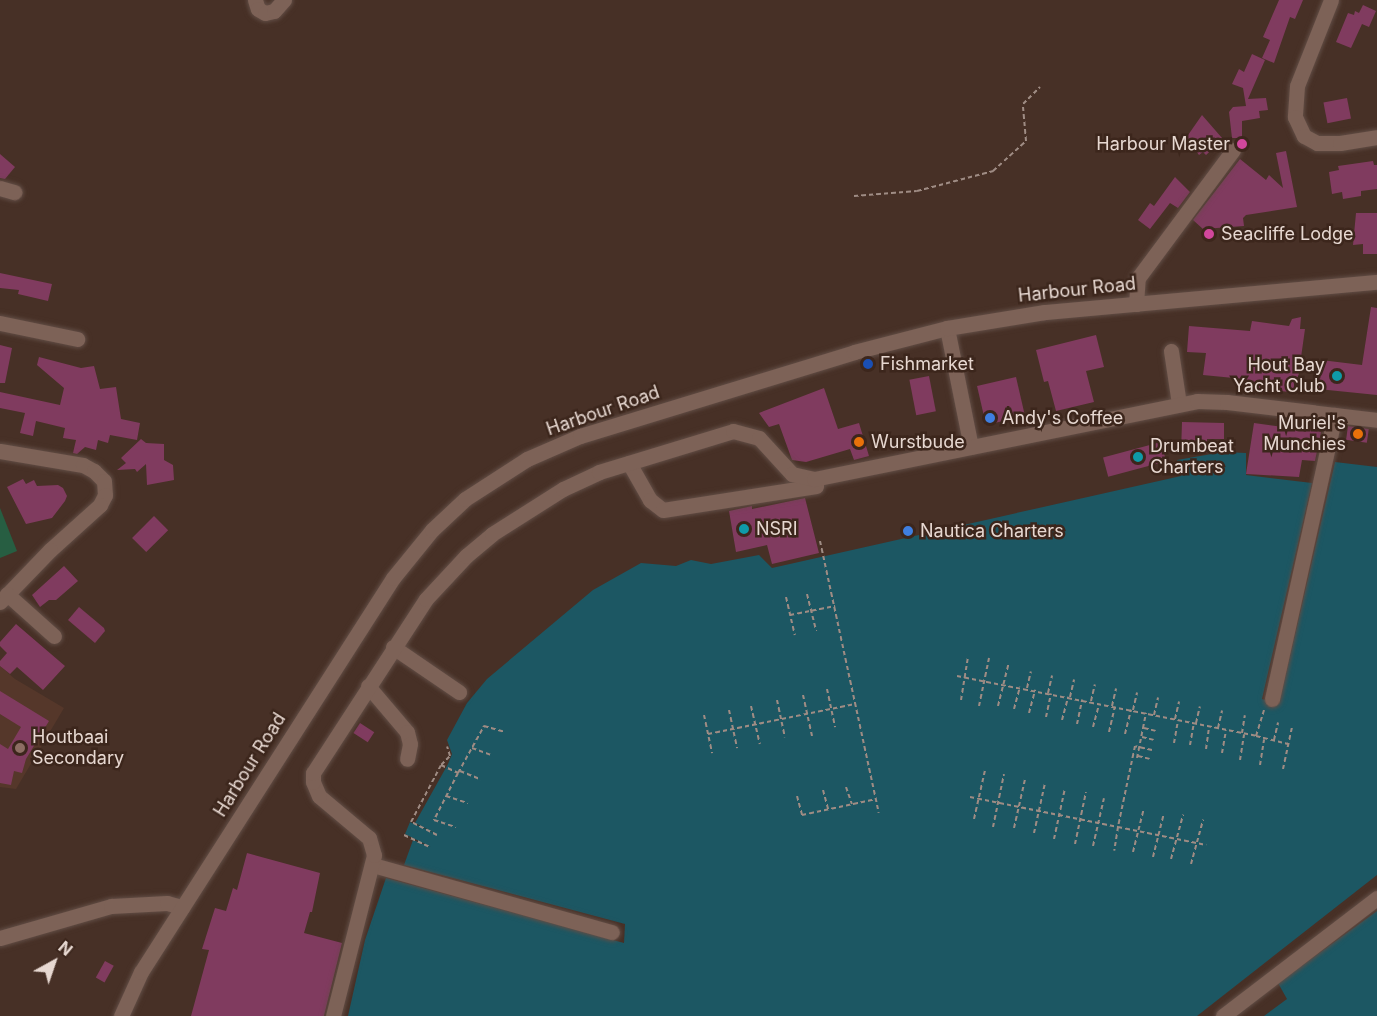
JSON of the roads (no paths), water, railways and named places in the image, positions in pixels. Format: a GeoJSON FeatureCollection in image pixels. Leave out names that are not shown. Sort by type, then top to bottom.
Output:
{"type":"FeatureCollection","features":[{"type":"Feature","properties":{"kind":"street"},"geometry":{"type":"LineString","coordinates":[[255,0],[258,9],[266,13],[274,11],[284,0]]}},
{"type":"Feature","properties":{"kind":"street"},"geometry":{"type":"LineString","coordinates":[[1331,0],[1297,86],[1295,117],[1304,136],[1317,143],[1340,143],[1377,137]]}},
{"type":"Feature","properties":{"kind":"street"},"geometry":{"type":"LineString","coordinates":[[1136,303],[1138,278],[1233,150]]}},
{"type":"Feature","properties":{"kind":"street","name":"Harbour Road"},"geometry":{"type":"LineString","coordinates":[[121,1016],[141,972],[393,578],[432,530],[465,499],[527,459],[580,436],[854,352],[998,317],[1377,282]]}},
{"type":"Feature","properties":{"kind":"street"},"geometry":{"type":"LineString","coordinates":[[0,323],[77,339]]}},
{"type":"Feature","properties":{"kind":"street"},"geometry":{"type":"LineString","coordinates":[[947,328],[971,447]]}},
{"type":"Feature","properties":{"kind":"street"},"geometry":{"type":"LineString","coordinates":[[1171,351],[1179,404]]}},
{"type":"Feature","properties":{"kind":"street"},"geometry":{"type":"LineString","coordinates":[[333,1016],[373,865],[373,846],[369,838],[319,796],[313,782],[314,773],[426,599],[466,556],[492,534],[563,489],[628,463],[733,431],[751,434],[765,443],[779,463],[792,474],[814,479],[1179,404],[1214,400],[1377,420]]}},
{"type":"Feature","properties":{"kind":"street"},"geometry":{"type":"LineString","coordinates":[[1269,702],[1335,415]]}},
{"type":"Feature","properties":{"kind":"street"},"geometry":{"type":"LineString","coordinates":[[0,451],[82,465],[94,471],[104,481],[105,495],[100,505],[3,598],[54,636]]}},
{"type":"Feature","properties":{"kind":"street"},"geometry":{"type":"LineString","coordinates":[[628,463],[650,500],[663,510],[816,486]]}},
{"type":"Feature","properties":{"kind":"street"},"geometry":{"type":"LineString","coordinates":[[393,647],[459,692]]}},
{"type":"Feature","properties":{"kind":"street"},"geometry":{"type":"LineString","coordinates":[[368,686],[407,732],[410,744],[407,759]]}},
{"type":"Feature","properties":{"kind":"street"},"geometry":{"type":"LineString","coordinates":[[373,865],[612,932]]}},
{"type":"Feature","properties":{"kind":"street"},"geometry":{"type":"LineString","coordinates":[[1223,1016],[1377,898]]}},
{"type":"Feature","properties":{"kind":"street"},"geometry":{"type":"LineString","coordinates":[[0,938],[111,906],[167,903],[182,908]]}},
{"type":"Feature","properties":{"kind":"water"},"geometry":{"type":"Polygon","coordinates":[[[1223,452],[1246,453],[1246,475],[1312,483],[1262,699],[1279,704],[1335,462],[1377,467],[1377,875],[1197,1016],[348,1016],[365,940],[386,878],[624,943],[625,924],[404,865],[413,840],[431,847],[405,834],[410,822],[437,834],[415,823],[448,764],[452,754],[447,740],[467,703],[487,679],[593,590],[641,563],[676,566],[691,560],[711,564],[759,555],[772,568],[1181,476],[1177,460],[1223,452]]]}},
{"type":"Feature","properties":{"kind":"water"},"geometry":{"type":"Polygon","coordinates":[[[1377,911],[1377,1016],[1264,1016],[1287,999],[1278,983],[1377,911]]]}},
{"type":"Feature","properties":{"kind":"place","name":"Harbour Master"},"geometry":{"type":"Point","coordinates":[1242,144]}},
{"type":"Feature","properties":{"kind":"place","name":"Seacliffe Lodge"},"geometry":{"type":"Point","coordinates":[1209,234]}},
{"type":"Feature","properties":{"kind":"place","name":"Fishmarket"},"geometry":{"type":"Point","coordinates":[868,364]}},
{"type":"Feature","properties":{"kind":"place","name":"Hout Bay Yacht Club"},"geometry":{"type":"Point","coordinates":[1337,376]}},
{"type":"Feature","properties":{"kind":"place","name":"Andy's Coffee"},"geometry":{"type":"Point","coordinates":[990,418]}},
{"type":"Feature","properties":{"kind":"place","name":"Muriel's Munchies"},"geometry":{"type":"Point","coordinates":[1358,434]}},
{"type":"Feature","properties":{"kind":"place","name":"Wurstbude"},"geometry":{"type":"Point","coordinates":[859,442]}},
{"type":"Feature","properties":{"kind":"place","name":"Drumbeat Charters"},"geometry":{"type":"Point","coordinates":[1138,457]}},
{"type":"Feature","properties":{"kind":"place","name":"NSRI"},"geometry":{"type":"Point","coordinates":[744,529]}},
{"type":"Feature","properties":{"kind":"place","name":"Nautica Charters"},"geometry":{"type":"Point","coordinates":[908,531]}},
{"type":"Feature","properties":{"kind":"place","name":"Houtbaai Secondary"},"geometry":{"type":"Point","coordinates":[20,748]}}]}
